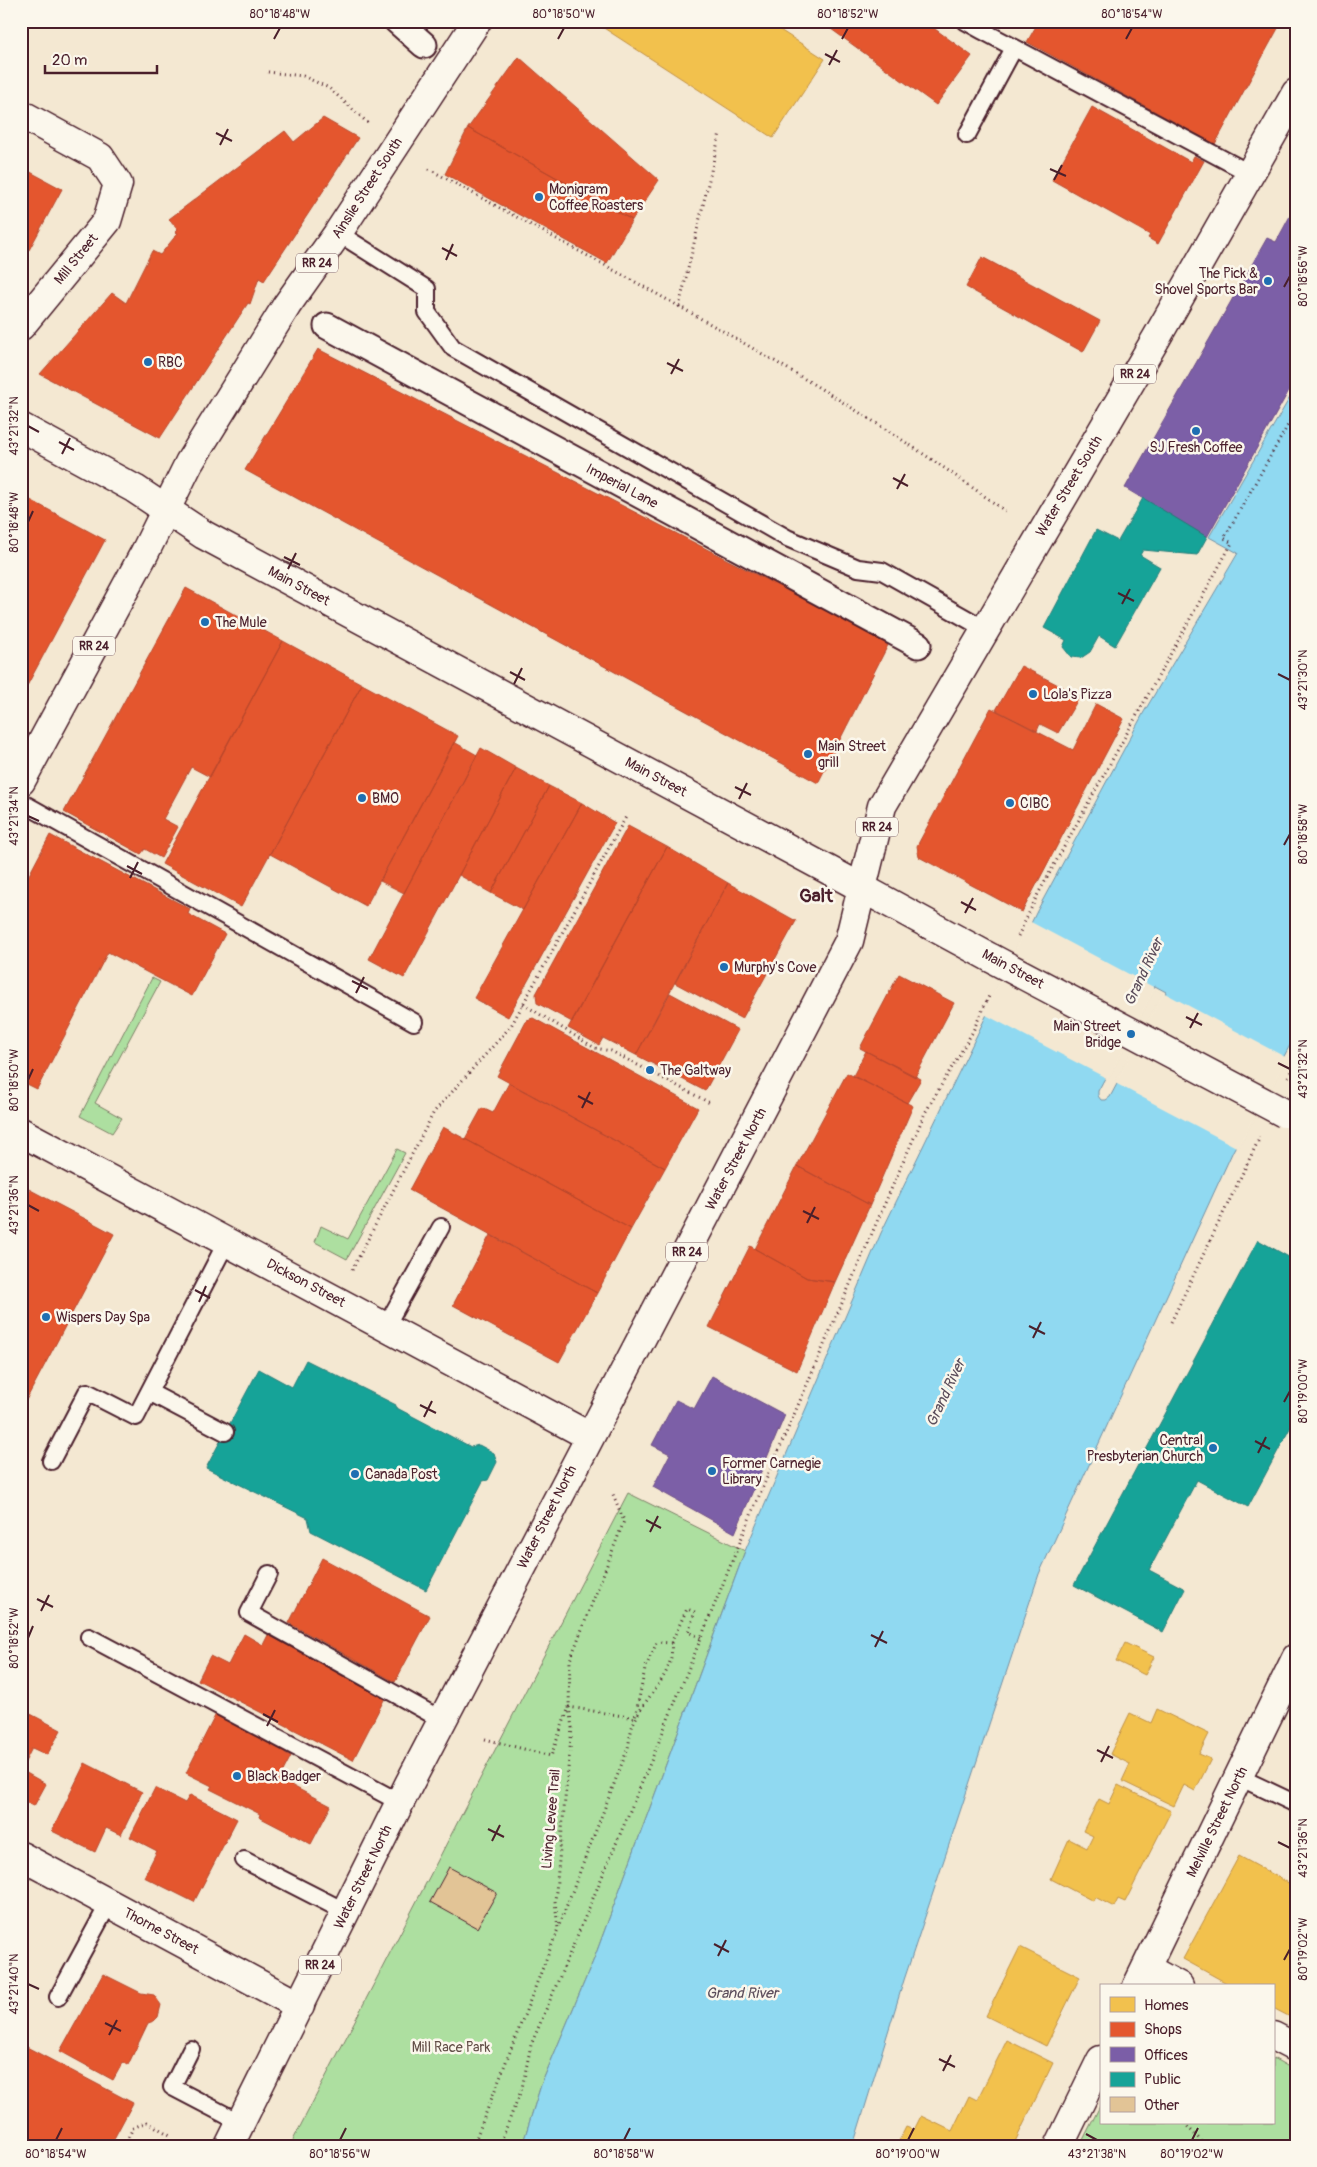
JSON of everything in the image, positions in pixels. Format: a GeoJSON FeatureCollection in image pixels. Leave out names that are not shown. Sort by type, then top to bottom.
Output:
{"type":"FeatureCollection","features":[{"type":"Feature","properties":{"kind":"main road","name":"Ainslie Street South"},"geometry":{"type":"LineString","coordinates":[[166,510],[189,463],[287,305],[338,233],[477,21]]}},
{"type":"Feature","properties":{"kind":"main road","name":"Water Street South"},"geometry":{"type":"LineString","coordinates":[[862,888],[882,806],[1157,337],[1296,93]]}},
{"type":"Feature","properties":{"kind":"main road","name":"Mill Street"},"geometry":{"type":"LineString","coordinates":[[21,114],[100,157],[118,184],[107,221],[21,326]]}},
{"type":"Feature","properties":{"kind":"main road","name":"Main Street"},"geometry":{"type":"LineString","coordinates":[[21,427],[135,488],[204,535],[991,958],[1290,1116]]}},
{"type":"Feature","properties":{"kind":"main road","name":"RR 24"},"geometry":{"type":"LineString","coordinates":[[21,781],[166,510]]}},
{"type":"Feature","properties":{"kind":"main road","name":"Water Street North"},"geometry":{"type":"LineString","coordinates":[[235,2134],[442,1720],[849,941],[862,888]]}},
{"type":"Feature","properties":{"kind":"main road","name":"Dickson Street"},"geometry":{"type":"LineString","coordinates":[[21,1132],[589,1436]]}},
{"type":"Feature","properties":{"kind":"main road","name":"Melville Street North"},"geometry":{"type":"LineString","coordinates":[[1142,1977],[1296,1658]]}},
{"type":"Feature","properties":{"kind":"main road","name":"Thorne Street"},"geometry":{"type":"LineString","coordinates":[[21,1856],[300,2006]]}},
{"type":"Feature","properties":{"kind":"main road"},"geometry":{"type":"LineString","coordinates":[[1142,1977],[1171,1984]]}},
{"type":"Feature","properties":{"kind":"main road"},"geometry":{"type":"LineString","coordinates":[[1274,2037],[1296,2048]]}},
{"type":"Feature","properties":{"kind":"main road"},"geometry":{"type":"LineString","coordinates":[[1059,2146],[1100,2062]]}},
{"type":"Feature","properties":{"kind":"street"},"geometry":{"type":"LineString","coordinates":[[397,21],[424,44]]}},
{"type":"Feature","properties":{"kind":"street","name":"Imperial Lane"},"geometry":{"type":"LineString","coordinates":[[327,326],[918,645]]}},
{"type":"Feature","properties":{"kind":"lane"},"geometry":{"type":"LineString","coordinates":[[965,21],[986,26],[1014,48],[1249,173]]}},
{"type":"Feature","properties":{"kind":"lane"},"geometry":{"type":"LineString","coordinates":[[967,135],[1014,48]]}},
{"type":"Feature","properties":{"kind":"lane"},"geometry":{"type":"LineString","coordinates":[[338,233],[427,289],[427,312],[453,348],[787,538],[858,568],[882,571],[985,629]]}},
{"type":"Feature","properties":{"kind":"lane"},"geometry":{"type":"LineString","coordinates":[[21,802],[414,1022]]}},
{"type":"Feature","properties":{"kind":"lane"},"geometry":{"type":"LineString","coordinates":[[386,1326],[441,1227]]}},
{"type":"Feature","properties":{"kind":"lane"},"geometry":{"type":"LineString","coordinates":[[51,1461],[87,1392],[136,1417],[227,1241]]}},
{"type":"Feature","properties":{"kind":"lane"},"geometry":{"type":"LineString","coordinates":[[149,1392],[225,1432]]}},
{"type":"Feature","properties":{"kind":"lane"},"geometry":{"type":"LineString","coordinates":[[269,1574],[249,1614],[442,1720]]}},
{"type":"Feature","properties":{"kind":"lane"},"geometry":{"type":"LineString","coordinates":[[89,1637],[400,1802]]}},
{"type":"Feature","properties":{"kind":"lane"},"geometry":{"type":"LineString","coordinates":[[1239,1776],[1296,1804]]}},
{"type":"Feature","properties":{"kind":"lane"},"geometry":{"type":"LineString","coordinates":[[244,1860],[346,1912]]}},
{"type":"Feature","properties":{"kind":"lane"},"geometry":{"type":"LineString","coordinates":[[58,1997],[109,1903]]}},
{"type":"Feature","properties":{"kind":"lane"},"geometry":{"type":"LineString","coordinates":[[191,2049],[172,2087],[235,2134]]}},
{"type":"Feature","properties":{"kind":"path"},"geometry":{"type":"LineString","coordinates":[[268,72],[303,76],[329,88],[371,126]]}},
{"type":"Feature","properties":{"kind":"path"},"geometry":{"type":"LineString","coordinates":[[678,307],[720,133]]}},
{"type":"Feature","properties":{"kind":"path"},"geometry":{"type":"LineString","coordinates":[[429,169],[678,307],[862,414],[945,467],[1005,511]]}},
{"type":"Feature","properties":{"kind":"path"},"geometry":{"type":"LineString","coordinates":[[1017,938],[1038,894],[1232,543],[1224,538],[1296,411]]}},
{"type":"Feature","properties":{"kind":"path"},"geometry":{"type":"LineString","coordinates":[[352,1270],[434,1112],[511,1026],[627,815]]}},
{"type":"Feature","properties":{"kind":"path"},"geometry":{"type":"LineString","coordinates":[[499,2146],[522,2088],[530,2045],[702,1638],[753,1510],[925,1113],[972,1033],[992,990]]}},
{"type":"Feature","properties":{"kind":"path"},"geometry":{"type":"LineString","coordinates":[[523,1004],[595,1048],[612,1051],[710,1103]]}},
{"type":"Feature","properties":{"kind":"path"},"geometry":{"type":"LineString","coordinates":[[1287,1080],[1296,1062]]}},
{"type":"Feature","properties":{"kind":"path"},"geometry":{"type":"LineString","coordinates":[[1170,1322],[1261,1134]]}},
{"type":"Feature","properties":{"kind":"path","name":"Living Levee Trail"},"geometry":{"type":"LineString","coordinates":[[473,2146],[558,1929],[555,1901],[572,1728],[569,1707],[570,1660],[624,1521],[612,1492]]}},
{"type":"Feature","properties":{"kind":"path"},"geometry":{"type":"LineString","coordinates":[[635,1718],[665,1675],[673,1654],[671,1643],[687,1609],[695,1612],[688,1632],[702,1638]]}},
{"type":"Feature","properties":{"kind":"path"},"geometry":{"type":"LineString","coordinates":[[558,1929],[628,1748],[645,1669],[657,1642],[671,1643]]}},
{"type":"Feature","properties":{"kind":"path"},"geometry":{"type":"LineString","coordinates":[[485,1739],[551,1756],[569,1707],[635,1718]]}},
{"type":"Feature","properties":{"kind":"path"},"geometry":{"type":"LineString","coordinates":[[124,2146],[133,2128],[147,2122],[170,2136]]}},
{"type":"Feature","properties":{"kind":"path"},"geometry":{"type":"LineString","coordinates":[[1185,2124],[1206,2146]]}},
{"type":"Feature","properties":{"kind":"green space"},"geometry":{"type":"Polygon","coordinates":[[[152,978],[160,982],[95,1103],[122,1118],[112,1133],[80,1116],[152,978]]]}},
{"type":"Feature","properties":{"kind":"green space"},"geometry":{"type":"Polygon","coordinates":[[[397,1149],[405,1153],[347,1259],[315,1242],[321,1226],[348,1239],[397,1149]]]}},
{"type":"Feature","properties":{"kind":"green space","name":"Mill Race Park"},"geometry":{"type":"Polygon","coordinates":[[[628,1493],[745,1551],[594,1959],[541,2085],[522,2146],[290,2146],[628,1493]]]}},
{"type":"Feature","properties":{"kind":"green space"},"geometry":{"type":"Polygon","coordinates":[[[1274,2059],[1296,2071],[1296,2146],[1080,2146],[1100,2106],[1100,2124],[1274,2124],[1274,2059]]]}},
{"type":"Feature","properties":{"kind":"water","name":"Grand River"},"geometry":{"type":"Polygon","coordinates":[[[1296,387],[1296,1034],[1233,1151],[1039,1574],[904,1980],[853,2146],[522,2146],[541,2085],[594,1959],[745,1551],[881,1233],[1037,911],[1144,712],[1238,553],[1209,537],[1296,387]],[[1155,986],[1098,1091],[1098,1096],[1101,1100],[1106,1100],[1110,1097],[1166,992],[1155,986]]]}},
{"type":"Feature","properties":{"kind":"pier","name":"Main Street Bridge"},"geometry":{"type":"Polygon","coordinates":[[[1029,921],[1287,1058],[1238,1148],[1115,1083],[1163,993],[1155,989],[1108,1079],[984,1014],[1029,921]]]}},
{"type":"Feature","properties":{"kind":"building: Homes"},"geometry":{"type":"Polygon","coordinates":[[[593,21],[766,21],[825,59],[773,138],[593,21]]]}},
{"type":"Feature","properties":{"kind":"building: Homes"},"geometry":{"type":"Polygon","coordinates":[[[1125,1643],[1154,1657],[1145,1675],[1116,1661],[1125,1643]]]}},
{"type":"Feature","properties":{"kind":"building: Homes"},"geometry":{"type":"Polygon","coordinates":[[[1157,1709],[1209,1734],[1199,1754],[1211,1759],[1195,1791],[1184,1785],[1174,1806],[1122,1781],[1130,1764],[1110,1754],[1130,1713],[1151,1723],[1157,1709]]]}},
{"type":"Feature","properties":{"kind":"building: Homes"},"geometry":{"type":"Polygon","coordinates":[[[1118,1785],[1171,1811],[1125,1902],[1118,1899],[1114,1907],[1095,1897],[1093,1901],[1051,1879],[1069,1839],[1087,1848],[1093,1836],[1083,1831],[1099,1799],[1109,1804],[1118,1785]]]}},
{"type":"Feature","properties":{"kind":"building: Homes"},"geometry":{"type":"Polygon","coordinates":[[[1239,1856],[1296,1887],[1296,2020],[1274,2009],[1274,1984],[1228,1984],[1183,1959],[1239,1856]]]}},
{"type":"Feature","properties":{"kind":"building: Homes"},"geometry":{"type":"Polygon","coordinates":[[[1020,1947],[1080,1977],[1046,2046],[986,2016],[1020,1947]]]}},
{"type":"Feature","properties":{"kind":"building: Homes"},"geometry":{"type":"Polygon","coordinates":[[[1007,2040],[1053,2063],[1013,2146],[906,2146],[899,2141],[906,2127],[914,2130],[921,2116],[952,2131],[969,2096],[977,2100],[1007,2040]]]}},
{"type":"Feature","properties":{"kind":"building: Shops"},"geometry":{"type":"Polygon","coordinates":[[[820,21],[924,21],[972,56],[936,105],[820,21]]]}},
{"type":"Feature","properties":{"kind":"building: Shops"},"geometry":{"type":"Polygon","coordinates":[[[1039,21],[1282,21],[1215,144],[1027,42],[1039,21]]]}},
{"type":"Feature","properties":{"kind":"building: Shops"},"geometry":{"type":"Polygon","coordinates":[[[519,57],[659,180],[632,220],[468,128],[519,57]]]}},
{"type":"Feature","properties":{"kind":"building: Shops"},"geometry":{"type":"Polygon","coordinates":[[[1092,107],[1191,162],[1194,156],[1204,161],[1158,244],[1148,238],[1150,235],[1052,180],[1092,107]]]}},
{"type":"Feature","properties":{"kind":"building: Shops"},"geometry":{"type":"Polygon","coordinates":[[[323,118],[358,138],[264,281],[259,278],[250,304],[248,303],[160,438],[40,374],[112,293],[126,303],[152,251],[160,255],[178,233],[175,232],[178,229],[169,219],[285,131],[294,142],[323,118]]]}},
{"type":"Feature","properties":{"kind":"building: Shops","name":"Monigram Coffee Roasters"},"geometry":{"type":"Polygon","coordinates":[[[468,128],[632,220],[607,263],[445,174],[468,128]]]}},
{"type":"Feature","properties":{"kind":"building: Shops"},"geometry":{"type":"Polygon","coordinates":[[[21,167],[62,189],[29,250],[21,246],[21,167]]]}},
{"type":"Feature","properties":{"kind":"building: Shops"},"geometry":{"type":"Polygon","coordinates":[[[982,257],[1100,321],[1083,352],[966,287],[982,257]]]}},
{"type":"Feature","properties":{"kind":"building: Shops"},"geometry":{"type":"Polygon","coordinates":[[[318,349],[889,643],[818,783],[245,470],[318,349]]]}},
{"type":"Feature","properties":{"kind":"building: Shops"},"geometry":{"type":"Polygon","coordinates":[[[21,495],[105,540],[21,697],[21,495]]]}},
{"type":"Feature","properties":{"kind":"building: Shops"},"geometry":{"type":"Polygon","coordinates":[[[186,588],[283,641],[210,777],[191,767],[163,819],[178,827],[161,858],[145,849],[141,854],[64,812],[186,588]]]}},
{"type":"Feature","properties":{"kind":"building: Shops"},"geometry":{"type":"Polygon","coordinates":[[[283,641],[362,684],[241,907],[162,864],[283,641]]]}},
{"type":"Feature","properties":{"kind":"building: Shops"},"geometry":{"type":"Polygon","coordinates":[[[1021,666],[1080,696],[1058,733],[1040,724],[1037,731],[996,710],[1021,666]]]}},
{"type":"Feature","properties":{"kind":"building: Shops","name":"BMO"},"geometry":{"type":"Polygon","coordinates":[[[362,684],[458,736],[366,906],[270,854],[362,684]]]}},
{"type":"Feature","properties":{"kind":"building: Shops","name":"CIBC"},"geometry":{"type":"Polygon","coordinates":[[[1096,704],[1124,719],[1022,912],[919,857],[917,846],[991,708],[1073,750],[1096,704]]]}},
{"type":"Feature","properties":{"kind":"building: Shops"},"geometry":{"type":"Polygon","coordinates":[[[454,742],[477,755],[404,893],[380,881],[454,742]]]}},
{"type":"Feature","properties":{"kind":"building: Shops"},"geometry":{"type":"Polygon","coordinates":[[[481,748],[516,768],[404,978],[369,959],[481,748]]]}},
{"type":"Feature","properties":{"kind":"building: Shops"},"geometry":{"type":"Polygon","coordinates":[[[516,768],[549,786],[491,893],[459,875],[516,768]]]}},
{"type":"Feature","properties":{"kind":"building: Shops"},"geometry":{"type":"Polygon","coordinates":[[[549,786],[582,803],[523,910],[491,893],[549,786]]]}},
{"type":"Feature","properties":{"kind":"building: Shops"},"geometry":{"type":"Polygon","coordinates":[[[582,803],[615,823],[508,1017],[474,998],[582,803]]]}},
{"type":"Feature","properties":{"kind":"building: Shops"},"geometry":{"type":"Polygon","coordinates":[[[628,826],[667,847],[572,1022],[537,1003],[536,994],[628,826]]]}},
{"type":"Feature","properties":{"kind":"building: Shops"},"geometry":{"type":"Polygon","coordinates":[[[50,835],[190,909],[188,914],[225,934],[192,996],[108,952],[37,1089],[21,1081],[21,890],[50,835]]]}},
{"type":"Feature","properties":{"kind":"building: Shops"},"geometry":{"type":"Polygon","coordinates":[[[667,847],[728,883],[636,1055],[603,1038],[599,1045],[568,1028],[667,847]]]}},
{"type":"Feature","properties":{"kind":"building: Shops"},"geometry":{"type":"Polygon","coordinates":[[[728,883],[796,921],[742,1019],[675,983],[728,883]]]}},
{"type":"Feature","properties":{"kind":"building: Shops"},"geometry":{"type":"Polygon","coordinates":[[[899,974],[954,1003],[915,1077],[860,1048],[899,974]]]}},
{"type":"Feature","properties":{"kind":"building: Shops"},"geometry":{"type":"Polygon","coordinates":[[[670,993],[738,1030],[705,1091],[636,1055],[670,993]]]}},
{"type":"Feature","properties":{"kind":"building: Shops"},"geometry":{"type":"Polygon","coordinates":[[[533,1018],[698,1108],[665,1168],[497,1076],[527,1020],[533,1018]]]}},
{"type":"Feature","properties":{"kind":"building: Shops"},"geometry":{"type":"Polygon","coordinates":[[[866,1051],[921,1079],[907,1103],[853,1076],[866,1051]]]}},
{"type":"Feature","properties":{"kind":"building: Shops"},"geometry":{"type":"Polygon","coordinates":[[[847,1073],[913,1106],[870,1205],[797,1166],[847,1073]]]}},
{"type":"Feature","properties":{"kind":"building: Shops"},"geometry":{"type":"Polygon","coordinates":[[[509,1083],[665,1168],[631,1229],[465,1139],[482,1108],[493,1113],[509,1083]]]}},
{"type":"Feature","properties":{"kind":"building: Shops"},"geometry":{"type":"Polygon","coordinates":[[[443,1127],[631,1229],[597,1293],[409,1190],[443,1127]]]}},
{"type":"Feature","properties":{"kind":"building: Shops"},"geometry":{"type":"Polygon","coordinates":[[[797,1166],[870,1205],[835,1282],[807,1278],[755,1249],[797,1166]]]}},
{"type":"Feature","properties":{"kind":"building: Shops","name":"Wispers Day Spa"},"geometry":{"type":"Polygon","coordinates":[[[21,1185],[114,1234],[25,1402],[21,1400],[21,1185]]]}},
{"type":"Feature","properties":{"kind":"building: Shops"},"geometry":{"type":"Polygon","coordinates":[[[490,1235],[597,1293],[559,1362],[453,1305],[490,1235]]]}},
{"type":"Feature","properties":{"kind":"building: Shops"},"geometry":{"type":"Polygon","coordinates":[[[750,1246],[807,1278],[835,1282],[797,1371],[709,1327],[750,1246]]]}},
{"type":"Feature","properties":{"kind":"building: Shops"},"geometry":{"type":"Polygon","coordinates":[[[322,1558],[430,1616],[395,1682],[289,1623],[322,1558]]]}},
{"type":"Feature","properties":{"kind":"building: Shops"},"geometry":{"type":"Polygon","coordinates":[[[244,1634],[263,1645],[268,1635],[386,1696],[353,1760],[198,1680],[210,1656],[228,1665],[244,1634]]]}},
{"type":"Feature","properties":{"kind":"building: Shops"},"geometry":{"type":"Polygon","coordinates":[[[21,1709],[61,1730],[47,1755],[32,1748],[21,1770],[21,1709]]]}},
{"type":"Feature","properties":{"kind":"building: Shops","name":"Black Badger"},"geometry":{"type":"Polygon","coordinates":[[[217,1712],[286,1750],[285,1753],[291,1756],[279,1779],[331,1806],[311,1844],[259,1817],[260,1814],[210,1789],[212,1786],[186,1773],[217,1712]]]}},
{"type":"Feature","properties":{"kind":"building: Shops"},"geometry":{"type":"Polygon","coordinates":[[[85,1763],[142,1792],[121,1835],[106,1828],[95,1852],[52,1831],[85,1763]]]}},
{"type":"Feature","properties":{"kind":"building: Shops"},"geometry":{"type":"Polygon","coordinates":[[[21,1770],[46,1784],[34,1806],[21,1800],[21,1770]]]}},
{"type":"Feature","properties":{"kind":"building: Shops"},"geometry":{"type":"Polygon","coordinates":[[[155,1788],[185,1803],[190,1795],[237,1819],[194,1902],[144,1877],[157,1851],[130,1837],[155,1788]]]}},
{"type":"Feature","properties":{"kind":"building: Shops"},"geometry":{"type":"Polygon","coordinates":[[[103,1974],[141,1993],[154,1995],[161,2005],[158,2017],[148,2023],[128,2065],[123,2062],[113,2080],[60,2051],[103,1974]]]}},
{"type":"Feature","properties":{"kind":"building: Shops"},"geometry":{"type":"Polygon","coordinates":[[[21,2044],[133,2103],[110,2146],[21,2146],[21,2044]]]}},
{"type":"Feature","properties":{"kind":"building: Offices"},"geometry":{"type":"Polygon","coordinates":[[[1296,205],[1296,378],[1207,537],[1125,488],[1267,238],[1276,242],[1296,205]]]}},
{"type":"Feature","properties":{"kind":"building: Offices","name":"Former Carnegie Library"},"geometry":{"type":"Polygon","coordinates":[[[712,1376],[785,1415],[735,1533],[653,1487],[670,1454],[652,1445],[676,1400],[694,1409],[712,1376]]]}},
{"type":"Feature","properties":{"kind":"building: Public"},"geometry":{"type":"Polygon","coordinates":[[[1143,498],[1207,537],[1197,555],[1143,550],[1140,555],[1160,567],[1115,646],[1099,636],[1090,652],[1081,658],[1071,657],[1063,647],[1066,640],[1044,628],[1096,530],[1118,541],[1143,498]]]}},
{"type":"Feature","properties":{"kind":"building: Public","name":"Central Presbyterian Church"},"geometry":{"type":"Polygon","coordinates":[[[1258,1240],[1296,1261],[1296,1417],[1248,1507],[1197,1480],[1149,1570],[1185,1589],[1163,1632],[1074,1585],[1258,1240]]]}},
{"type":"Feature","properties":{"kind":"building: Public","name":"Canada Post"},"geometry":{"type":"Polygon","coordinates":[[[306,1360],[396,1405],[395,1407],[471,1447],[479,1445],[494,1453],[497,1462],[488,1480],[483,1481],[426,1590],[311,1531],[308,1518],[206,1468],[259,1369],[292,1387],[306,1360]]]}},
{"type":"Feature","properties":{"kind":"building: Other"},"geometry":{"type":"Polygon","coordinates":[[[449,1867],[497,1893],[477,1928],[430,1902],[449,1867]]]}},
{"type":"Feature","properties":{"kind":"place","name":"Monigram Coffee Roasters"},"geometry":{"type":"Point","coordinates":[539,197]}},
{"type":"Feature","properties":{"kind":"place","name":"The Pick & Shovel Sports Bar"},"geometry":{"type":"Point","coordinates":[1268,281]}},
{"type":"Feature","properties":{"kind":"place","name":"RBC"},"geometry":{"type":"Point","coordinates":[148,362]}},
{"type":"Feature","properties":{"kind":"place","name":"SJ Fresh Coffee"},"geometry":{"type":"Point","coordinates":[1196,431]}},
{"type":"Feature","properties":{"kind":"place","name":"The Mule"},"geometry":{"type":"Point","coordinates":[205,622]}},
{"type":"Feature","properties":{"kind":"place","name":"Lola's Pizza"},"geometry":{"type":"Point","coordinates":[1033,694]}},
{"type":"Feature","properties":{"kind":"place","name":"Main Street grill"},"geometry":{"type":"Point","coordinates":[808,754]}},
{"type":"Feature","properties":{"kind":"place","name":"BMO"},"geometry":{"type":"Point","coordinates":[362,798]}},
{"type":"Feature","properties":{"kind":"place","name":"CIBC"},"geometry":{"type":"Point","coordinates":[1010,803]}},
{"type":"Feature","properties":{"kind":"place","name":"Murphy's Cove"},"geometry":{"type":"Point","coordinates":[724,967]}},
{"type":"Feature","properties":{"kind":"place","name":"Main Street Bridge"},"geometry":{"type":"Point","coordinates":[1131,1034]}},
{"type":"Feature","properties":{"kind":"place","name":"The Galtway"},"geometry":{"type":"Point","coordinates":[650,1070]}},
{"type":"Feature","properties":{"kind":"place","name":"Wispers Day Spa"},"geometry":{"type":"Point","coordinates":[46,1317]}},
{"type":"Feature","properties":{"kind":"place","name":"Central Presbyterian Church"},"geometry":{"type":"Point","coordinates":[1213,1448]}},
{"type":"Feature","properties":{"kind":"place","name":"Former Carnegie Library"},"geometry":{"type":"Point","coordinates":[712,1471]}},
{"type":"Feature","properties":{"kind":"place","name":"Canada Post"},"geometry":{"type":"Point","coordinates":[355,1474]}},
{"type":"Feature","properties":{"kind":"place","name":"Black Badger"},"geometry":{"type":"Point","coordinates":[237,1776]}},
{"type":"Feature","properties":{"kind":"district","name":"Galt"},"geometry":{"type":"Point","coordinates":[816,896]}}]}
